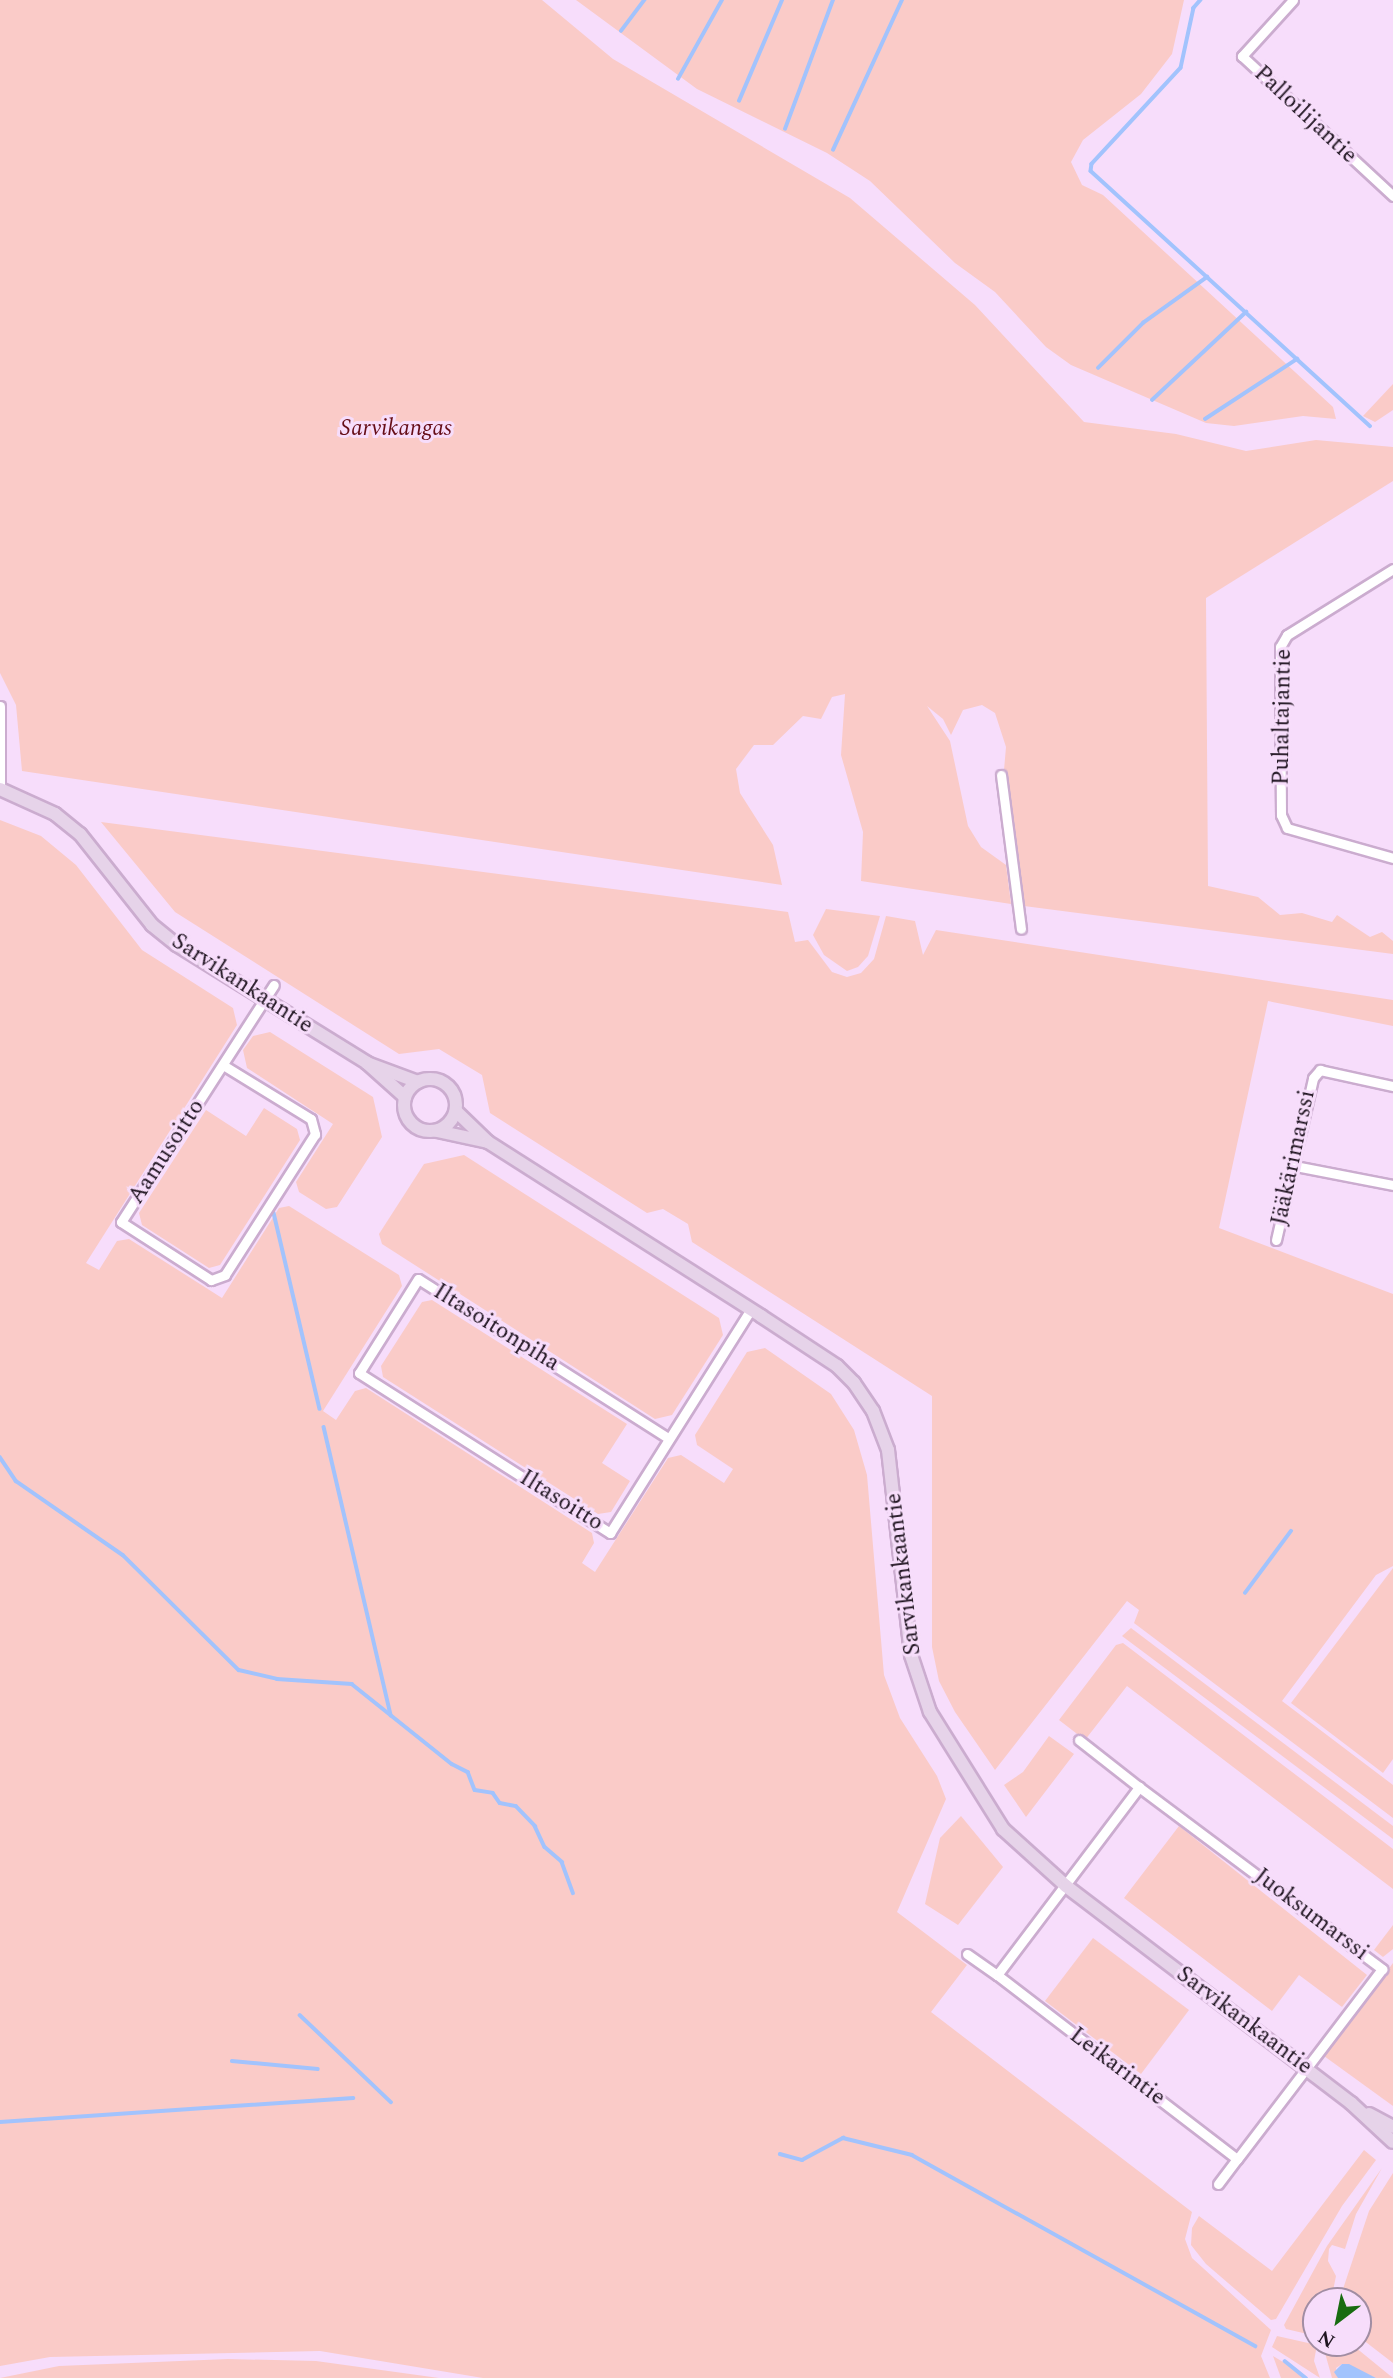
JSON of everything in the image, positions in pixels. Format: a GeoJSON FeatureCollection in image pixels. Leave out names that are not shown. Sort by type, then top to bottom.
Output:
{"type":"FeatureCollection","features":[{"type":"Feature","properties":{"kind":"street","name":"Palloilijantie"},"geometry":{"type":"LineString","coordinates":[[1293,0],[1242,56],[1393,196]]}},
{"type":"Feature","properties":{"kind":"street","name":"Puhaltajantie"},"geometry":{"type":"LineString","coordinates":[[1393,569],[1282,642],[1281,815],[1287,828],[1298,834],[1393,858]]}},
{"type":"Feature","properties":{"kind":"street"},"geometry":{"type":"LineString","coordinates":[[0,706],[0,789]]}},
{"type":"Feature","properties":{"kind":"street"},"geometry":{"type":"LineString","coordinates":[[1000,775],[1021,929]]}},
{"type":"Feature","properties":{"kind":"street","name":"Sarvikankaantie"},"geometry":{"type":"LineString","coordinates":[[0,789],[55,814],[80,834],[152,925],[177,946],[367,1063],[405,1097],[411,1123],[488,1142]]}},
{"type":"Feature","properties":{"kind":"street","name":"Aamusoitto"},"geometry":{"type":"LineString","coordinates":[[223,1065],[311,1119],[315,1133],[218,1280],[211,1280],[121,1222],[274,985]]}},
{"type":"Feature","properties":{"kind":"street","name":"Sarvikankaantie"},"geometry":{"type":"LineString","coordinates":[[367,1063],[418,1082],[428,1079],[446,1084],[456,1101],[456,1111],[488,1142],[836,1366],[873,1410],[888,1450],[911,1655],[930,1712],[1003,1829],[1066,1886],[1351,2103],[1393,2142]]}},
{"type":"Feature","properties":{"kind":"street","name":"Jääkärimarssi"},"geometry":{"type":"LineString","coordinates":[[1276,1240],[1295,1166],[1308,1087],[1321,1070],[1393,1086]]}},
{"type":"Feature","properties":{"kind":"street"},"geometry":{"type":"LineString","coordinates":[[405,1097],[418,1082]]}},
{"type":"Feature","properties":{"kind":"street"},"geometry":{"type":"LineString","coordinates":[[437,1131],[449,1123],[456,1111]]}},
{"type":"Feature","properties":{"kind":"street"},"geometry":{"type":"LineString","coordinates":[[1295,1166],[1393,1185]]}},
{"type":"Feature","properties":{"kind":"street","name":"Iltasoitonpiha"},"geometry":{"type":"LineString","coordinates":[[359,1373],[418,1279],[668,1438]]}},
{"type":"Feature","properties":{"kind":"street","name":"Iltasoitto"},"geometry":{"type":"LineString","coordinates":[[359,1373],[610,1533],[751,1309]]}},
{"type":"Feature","properties":{"kind":"street","name":"Juoksumarssi"},"geometry":{"type":"LineString","coordinates":[[1079,1740],[1382,1969],[1306,2068]]}},
{"type":"Feature","properties":{"kind":"street"},"geometry":{"type":"LineString","coordinates":[[997,1975],[1139,1787]]}},
{"type":"Feature","properties":{"kind":"street","name":"Leikarintie"},"geometry":{"type":"LineString","coordinates":[[967,1954],[1237,2159]]}},
{"type":"Feature","properties":{"kind":"street"},"geometry":{"type":"LineString","coordinates":[[1218,2184],[1306,2068]]}},
{"type":"Feature","properties":{"kind":"street","name":"Sarvikankaantie"},"geometry":{"type":"LineString","coordinates":[[1351,2103],[1393,2127]]}},
{"type":"Feature","properties":{"kind":"green space","name":"Sarvikangas"},"geometry":{"type":"Polygon","coordinates":[[[0,0],[542,0],[613,59],[850,198],[975,305],[1084,422],[1176,434],[1246,451],[1316,440],[1393,447],[1393,481],[1206,598],[1208,886],[1258,897],[1280,915],[1302,913],[1332,922],[1337,915],[1370,937],[1382,932],[1393,941],[1393,954],[1024,906],[1004,770],[1006,747],[995,713],[982,705],[963,710],[951,735],[943,719],[927,706],[950,741],[968,826],[981,847],[1006,865],[1011,904],[861,881],[863,832],[841,755],[845,694],[832,697],[821,719],[803,716],[773,745],[754,745],[736,769],[740,793],[773,845],[782,885],[22,771],[16,705],[0,673],[0,0]]]}},
{"type":"Feature","properties":{"kind":"green space"},"geometry":{"type":"Polygon","coordinates":[[[576,0],[1184,0],[1172,54],[1141,94],[1083,140],[1071,162],[1082,185],[1103,195],[1333,407],[1336,419],[1303,416],[1234,426],[1206,423],[1071,365],[1046,347],[995,292],[955,263],[870,181],[827,153],[697,89],[576,0]]]}},
{"type":"Feature","properties":{"kind":"green space"},"geometry":{"type":"Polygon","coordinates":[[[1393,384],[1393,410],[1375,422],[1363,416],[1393,384]]]}},
{"type":"Feature","properties":{"kind":"green space"},"geometry":{"type":"Polygon","coordinates":[[[0,820],[41,836],[76,865],[142,950],[233,1008],[237,1025],[86,1263],[99,1270],[117,1241],[129,1239],[222,1298],[279,1208],[289,1206],[399,1275],[402,1286],[323,1411],[336,1420],[355,1391],[366,1388],[592,1533],[594,1543],[582,1563],[595,1572],[668,1458],[681,1455],[724,1483],[733,1469],[697,1445],[695,1435],[747,1352],[765,1348],[831,1394],[854,1430],[867,1475],[884,1675],[900,1718],[937,1776],[946,1799],[897,1912],[967,1965],[931,2012],[1192,2212],[1185,2239],[1192,2258],[1271,2330],[1261,2356],[1270,2378],[483,2378],[320,2351],[50,2357],[0,2366],[0,820]]]}},
{"type":"Feature","properties":{"kind":"green space"},"geometry":{"type":"Polygon","coordinates":[[[101,822],[788,912],[795,942],[808,940],[832,972],[847,977],[861,973],[874,959],[886,916],[915,921],[923,955],[936,930],[1393,1000],[1393,1026],[1268,1001],[1219,1228],[1393,1294],[1393,1566],[1376,1575],[1282,1701],[1393,1785],[1393,1818],[1134,1623],[1139,1610],[1127,1601],[995,1770],[955,1712],[939,1681],[932,1647],[932,1396],[692,1242],[688,1224],[663,1209],[647,1213],[490,1113],[482,1075],[439,1049],[399,1054],[175,912],[101,822]]]}},
{"type":"Feature","properties":{"kind":"green space"},"geometry":{"type":"Polygon","coordinates":[[[826,909],[880,916],[868,956],[858,967],[847,971],[824,955],[813,935],[826,909]]]}},
{"type":"Feature","properties":{"kind":"green space"},"geometry":{"type":"Polygon","coordinates":[[[270,1032],[373,1097],[382,1137],[337,1207],[326,1209],[299,1192],[296,1182],[333,1124],[247,1068],[243,1050],[253,1036],[270,1032]]]}},
{"type":"Feature","properties":{"kind":"green space"},"geometry":{"type":"Polygon","coordinates":[[[264,1108],[297,1129],[300,1140],[220,1265],[209,1268],[142,1225],[139,1213],[206,1110],[246,1136],[264,1108]]]}},
{"type":"Feature","properties":{"kind":"green space"},"geometry":{"type":"Polygon","coordinates":[[[464,1155],[719,1318],[723,1335],[672,1415],[655,1419],[382,1244],[379,1234],[424,1164],[464,1155]]]}},
{"type":"Feature","properties":{"kind":"green space"},"geometry":{"type":"Polygon","coordinates":[[[432,1300],[627,1424],[602,1463],[630,1481],[611,1512],[598,1514],[383,1377],[381,1366],[422,1302],[432,1300]]]}},
{"type":"Feature","properties":{"kind":"green space"},"geometry":{"type":"Polygon","coordinates":[[[1393,1568],[1393,1759],[1383,1773],[1291,1703],[1393,1568]]]}},
{"type":"Feature","properties":{"kind":"green space"},"geometry":{"type":"Polygon","coordinates":[[[1131,1628],[1393,1826],[1393,1839],[1122,1636],[1131,1628]]]}},
{"type":"Feature","properties":{"kind":"green space"},"geometry":{"type":"Polygon","coordinates":[[[1123,1643],[1393,1849],[1393,1889],[1127,1686],[1085,1740],[1059,1720],[1116,1645],[1123,1643]]]}},
{"type":"Feature","properties":{"kind":"green space"},"geometry":{"type":"Polygon","coordinates":[[[1049,1736],[1074,1754],[1026,1817],[1004,1785],[1023,1772],[1049,1736]]]}},
{"type":"Feature","properties":{"kind":"green space"},"geometry":{"type":"Polygon","coordinates":[[[961,1816],[1003,1867],[958,1925],[925,1904],[940,1838],[961,1816]]]}},
{"type":"Feature","properties":{"kind":"green space"},"geometry":{"type":"Polygon","coordinates":[[[1179,1826],[1367,1975],[1342,2007],[1299,1975],[1272,2011],[1124,1898],[1179,1826]]]}},
{"type":"Feature","properties":{"kind":"green space"},"geometry":{"type":"Polygon","coordinates":[[[1393,1925],[1393,1949],[1383,1957],[1374,1950],[1393,1925]]]}},
{"type":"Feature","properties":{"kind":"green space"},"geometry":{"type":"Polygon","coordinates":[[[1093,1938],[1189,2010],[1141,2074],[1045,2001],[1093,1938]]]}},
{"type":"Feature","properties":{"kind":"green space"},"geometry":{"type":"Polygon","coordinates":[[[1393,1963],[1393,2106],[1324,2056],[1393,1963]]]}},
{"type":"Feature","properties":{"kind":"green space"},"geometry":{"type":"Polygon","coordinates":[[[1364,2150],[1376,2160],[1342,2206],[1276,2319],[1271,2320],[1206,2264],[1191,2245],[1192,2228],[1199,2216],[1272,2271],[1364,2150]]]}},
{"type":"Feature","properties":{"kind":"green space"},"geometry":{"type":"Polygon","coordinates":[[[1382,2168],[1356,2214],[1345,2249],[1332,2245],[1329,2249],[1328,2261],[1336,2276],[1334,2287],[1305,2287],[1327,2246],[1382,2168]]]}},
{"type":"Feature","properties":{"kind":"green space"},"geometry":{"type":"Polygon","coordinates":[[[1393,2173],[1393,2363],[1372,2347],[1372,2287],[1344,2287],[1369,2211],[1393,2173]]]}},
{"type":"Feature","properties":{"kind":"green space"},"geometry":{"type":"Polygon","coordinates":[[[1302,2292],[1302,2333],[1286,2329],[1284,2325],[1302,2292]]]}},
{"type":"Feature","properties":{"kind":"green space"},"geometry":{"type":"Polygon","coordinates":[[[1277,2336],[1302,2342],[1302,2357],[1315,2357],[1320,2378],[1272,2347],[1277,2336]]]}},
{"type":"Feature","properties":{"kind":"green space"},"geometry":{"type":"Polygon","coordinates":[[[1273,2356],[1293,2368],[1303,2378],[1281,2378],[1273,2356]]]}},
{"type":"Feature","properties":{"kind":"green space"},"geometry":{"type":"Polygon","coordinates":[[[1326,2357],[1367,2357],[1393,2378],[1376,2378],[1342,2364],[1336,2368],[1338,2378],[1332,2378],[1326,2357]]]}},
{"type":"Feature","properties":{"kind":"green space"},"geometry":{"type":"Polygon","coordinates":[[[228,2359],[316,2361],[439,2378],[0,2378],[59,2366],[228,2359]]]}},
{"type":"Feature","properties":{"kind":"water"},"geometry":{"type":"Polygon","coordinates":[[[1342,2364],[1349,2364],[1376,2378],[1338,2378],[1334,2372],[1342,2364]]]}},
{"type":"Feature","properties":{"kind":"waterway"},"geometry":{"type":"LineString","coordinates":[[621,31],[644,0]]}},
{"type":"Feature","properties":{"kind":"waterway"},"geometry":{"type":"LineString","coordinates":[[678,79],[722,0]]}},
{"type":"Feature","properties":{"kind":"waterway"},"geometry":{"type":"LineString","coordinates":[[739,101],[782,0]]}},
{"type":"Feature","properties":{"kind":"waterway"},"geometry":{"type":"LineString","coordinates":[[785,129],[833,0]]}},
{"type":"Feature","properties":{"kind":"waterway"},"geometry":{"type":"LineString","coordinates":[[833,150],[902,0]]}},
{"type":"Feature","properties":{"kind":"waterway"},"geometry":{"type":"LineString","coordinates":[[1201,0],[1194,8],[1181,68],[1092,164],[1091,171],[1370,426]]}},
{"type":"Feature","properties":{"kind":"waterway"},"geometry":{"type":"LineString","coordinates":[[1098,368],[1143,323],[1207,277]]}},
{"type":"Feature","properties":{"kind":"waterway"},"geometry":{"type":"LineString","coordinates":[[1152,400],[1246,312]]}},
{"type":"Feature","properties":{"kind":"waterway"},"geometry":{"type":"LineString","coordinates":[[1205,419],[1297,359]]}},
{"type":"Feature","properties":{"kind":"waterway"},"geometry":{"type":"LineString","coordinates":[[274,1213],[320,1409]]}},
{"type":"Feature","properties":{"kind":"waterway"},"geometry":{"type":"LineString","coordinates":[[324,1427],[391,1715]]}},
{"type":"Feature","properties":{"kind":"waterway"},"geometry":{"type":"LineString","coordinates":[[0,1457],[16,1481],[123,1555],[239,1670],[277,1679],[352,1684],[452,1764],[468,1772],[475,1790],[493,1793],[500,1803],[516,1806],[535,1826],[545,1847],[562,1862],[573,1893]]}},
{"type":"Feature","properties":{"kind":"waterway"},"geometry":{"type":"LineString","coordinates":[[1245,1593],[1291,1531]]}},
{"type":"Feature","properties":{"kind":"waterway"},"geometry":{"type":"LineString","coordinates":[[300,2015],[391,2102]]}},
{"type":"Feature","properties":{"kind":"waterway"},"geometry":{"type":"LineString","coordinates":[[232,2061],[318,2069]]}},
{"type":"Feature","properties":{"kind":"waterway"},"geometry":{"type":"LineString","coordinates":[[0,2122],[353,2098]]}},
{"type":"Feature","properties":{"kind":"waterway"},"geometry":{"type":"LineString","coordinates":[[780,2154],[802,2160],[843,2138],[912,2155],[1255,2346]]}},
{"type":"Feature","properties":{"kind":"waterway"},"geometry":{"type":"LineString","coordinates":[[1285,2361],[1306,2378]]}}]}
